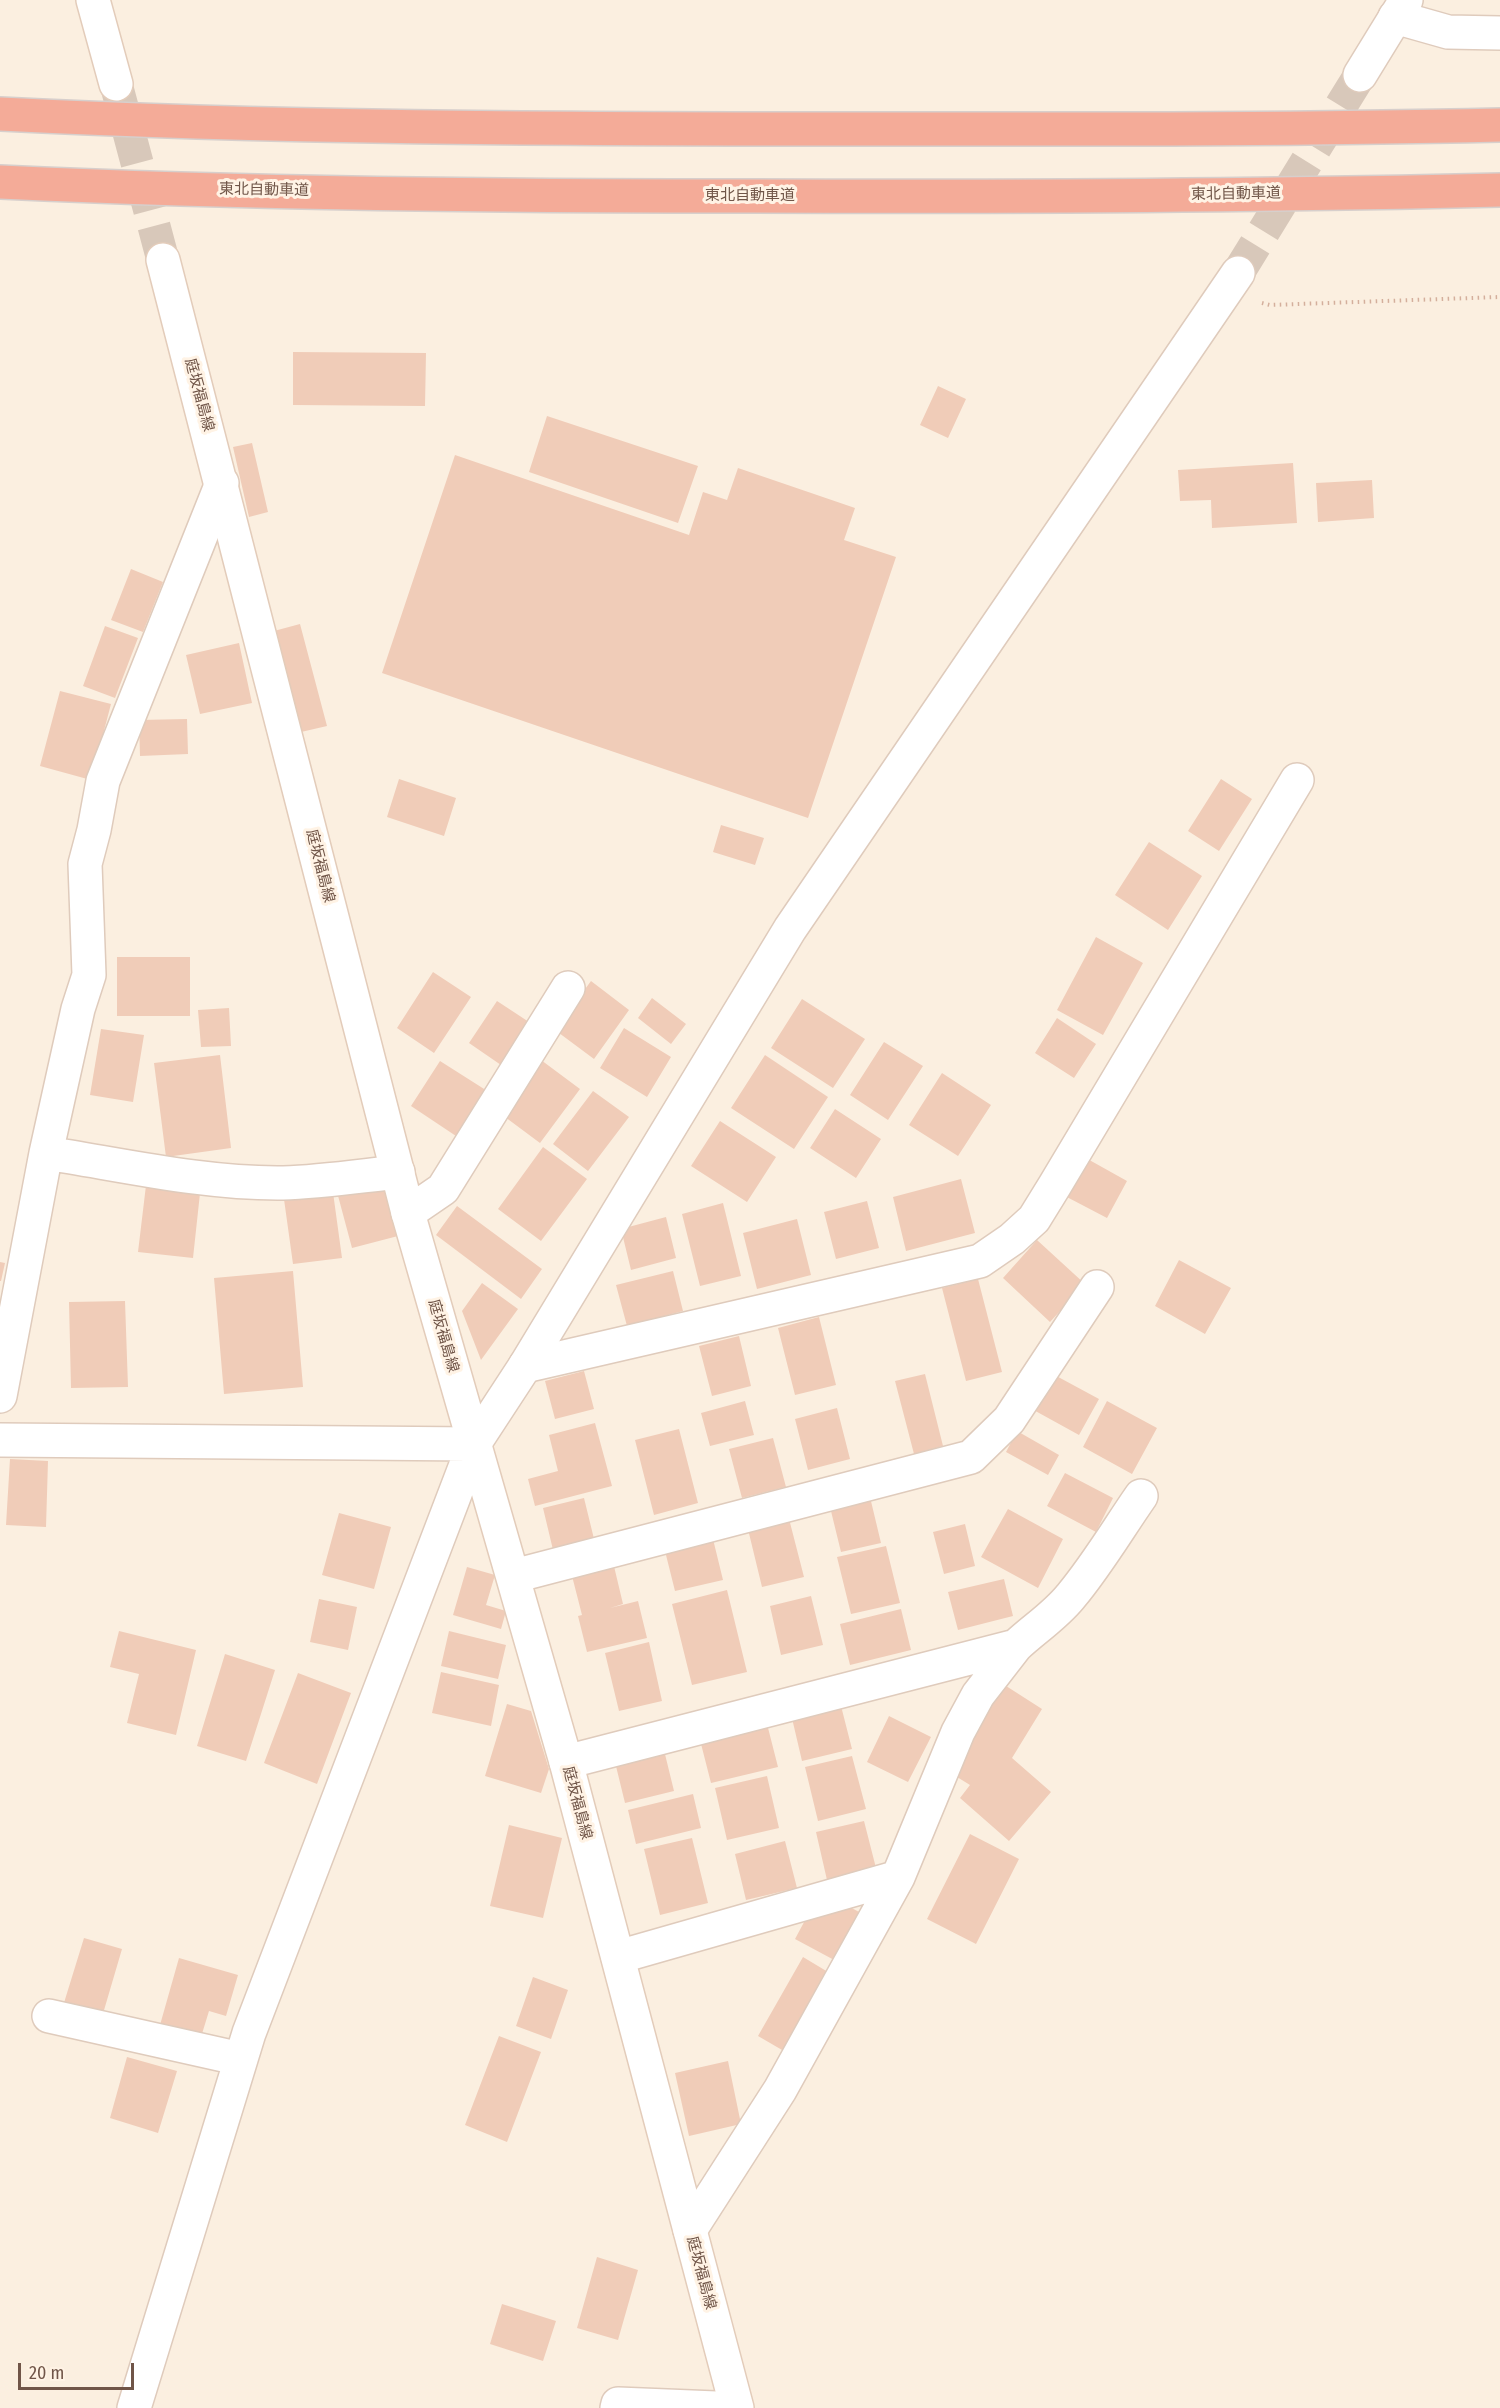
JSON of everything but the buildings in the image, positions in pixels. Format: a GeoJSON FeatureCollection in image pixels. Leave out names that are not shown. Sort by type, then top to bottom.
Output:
{"type":"FeatureCollection","features":[{"type":"Feature","properties":{"kind":"highway"},"geometry":{"type":"LineString","coordinates":[[0,114],[79,118],[550,129],[1014,129],[1500,125]]}},
{"type":"Feature","properties":{"kind":"highway","name":"東北自動車道"},"geometry":{"type":"LineString","coordinates":[[0,182],[118,187],[583,196],[1014,197],[1500,190]]}},
{"type":"Feature","properties":{"kind":"street"},"geometry":{"type":"LineString","coordinates":[[93,0],[116,84]]}},
{"type":"Feature","properties":{"kind":"street"},"geometry":{"type":"LineString","coordinates":[[1360,75],[1400,8],[1448,32],[1500,33]]}},
{"type":"Feature","properties":{"kind":"street","name":"庭坂福島線"},"geometry":{"type":"LineString","coordinates":[[163,260],[408,1213],[566,1762],[737,2408]]}},
{"type":"Feature","properties":{"kind":"street"},"geometry":{"type":"LineString","coordinates":[[134,2408],[249,2033],[474,1444],[525,1366],[790,929],[1231,284]]}},
{"type":"Feature","properties":{"kind":"street"},"geometry":{"type":"LineString","coordinates":[[0,1396],[46,1153],[78,1009],[89,975],[85,864],[103,781],[222,483]]}},
{"type":"Feature","properties":{"kind":"street"},"geometry":{"type":"LineString","coordinates":[[525,1366],[980,1261],[1012,1239],[1034,1219],[1297,780]]}},
{"type":"Feature","properties":{"kind":"street"},"geometry":{"type":"LineString","coordinates":[[408,1213],[443,1190],[568,988]]}},
{"type":"Feature","properties":{"kind":"street"},"geometry":{"type":"LineString","coordinates":[[46,1153],[146,1169],[254,1182],[285,1183],[398,1172]]}},
{"type":"Feature","properties":{"kind":"street"},"geometry":{"type":"LineString","coordinates":[[514,1576],[970,1457],[1009,1420],[1096,1287]]}},
{"type":"Feature","properties":{"kind":"street"},"geometry":{"type":"LineString","coordinates":[[0,1440],[474,1444]]}},
{"type":"Feature","properties":{"kind":"street"},"geometry":{"type":"LineString","coordinates":[[690,2230],[780,2090],[898,1876],[958,1732],[978,1695],[1016,1646],[1047,1622],[1072,1596],[1141,1496]]}},
{"type":"Feature","properties":{"kind":"street"},"geometry":{"type":"LineString","coordinates":[[566,1762],[1016,1646]]}},
{"type":"Feature","properties":{"kind":"street"},"geometry":{"type":"LineString","coordinates":[[618,1956],[898,1876]]}},
{"type":"Feature","properties":{"kind":"street"},"geometry":{"type":"LineString","coordinates":[[49,2016],[241,2059]]}},
{"type":"Feature","properties":{"kind":"street"},"geometry":{"type":"LineString","coordinates":[[617,2408],[618,2404],[716,2408]]}},
{"type":"Feature","properties":{"kind":"path"},"geometry":{"type":"LineString","coordinates":[[1231,284],[1270,305],[1500,297]]}},
{"type":"Feature","properties":{"kind":"tunnel"},"geometry":{"type":"LineString","coordinates":[[1238,273],[1360,75]]}},
{"type":"Feature","properties":{"kind":"tunnel"},"geometry":{"type":"LineString","coordinates":[[116,84],[163,260]]}}]}
